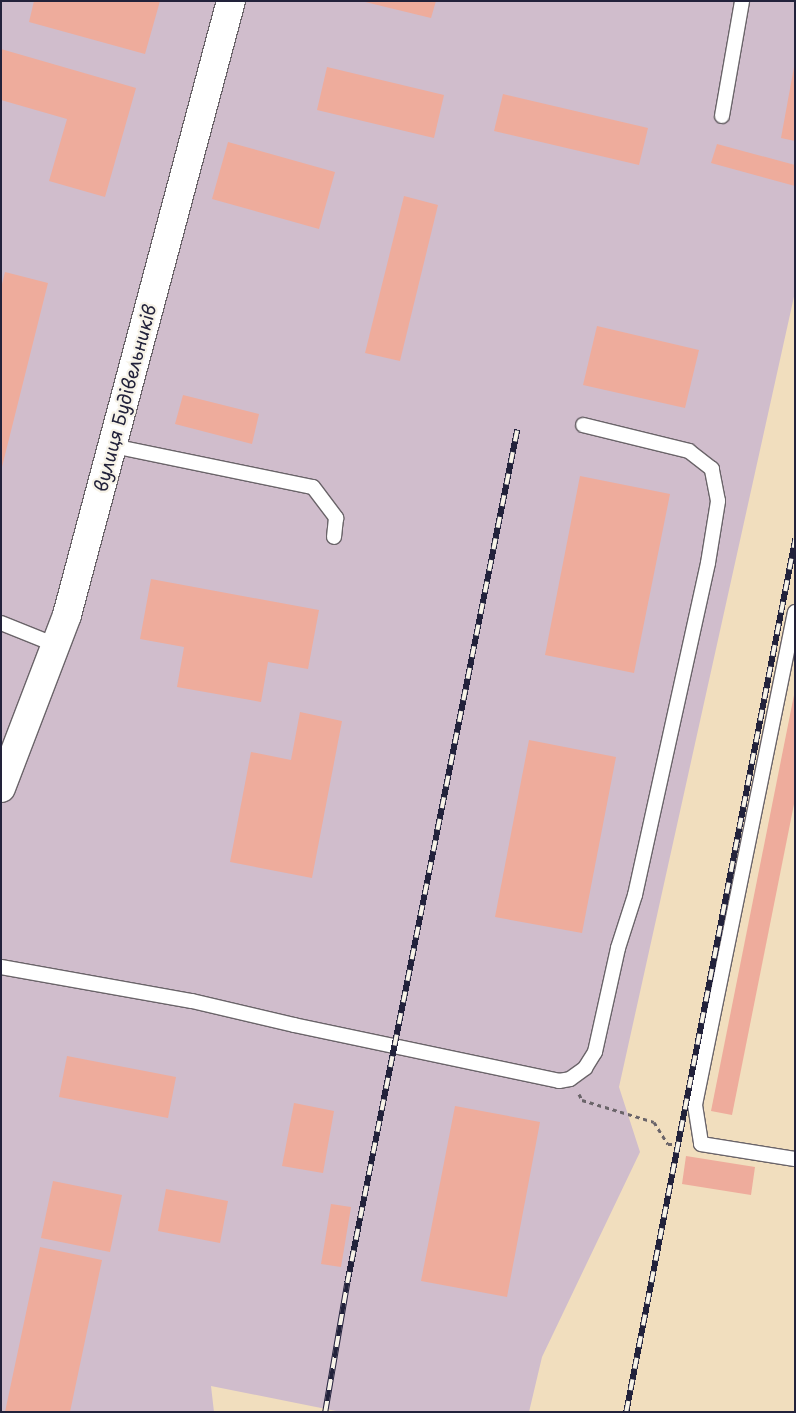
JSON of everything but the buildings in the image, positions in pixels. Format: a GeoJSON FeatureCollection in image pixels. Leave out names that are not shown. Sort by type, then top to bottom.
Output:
{"type":"FeatureCollection","features":[{"type":"Feature","properties":{"kind":"street","name":"вулиця Будівельників"},"geometry":{"type":"LineString","coordinates":[[1,788],[67,615],[231,1]]}},
{"type":"Feature","properties":{"kind":"lane"},"geometry":{"type":"LineString","coordinates":[[722,116],[742,1]]}},
{"type":"Feature","properties":{"kind":"lane"},"geometry":{"type":"LineString","coordinates":[[1,967],[192,1001],[558,1081],[570,1079],[585,1068],[595,1052],[607,1007],[618,948],[635,895],[689,641],[708,563],[718,501],[712,469],[689,451],[583,425]]}},
{"type":"Feature","properties":{"kind":"lane"},"geometry":{"type":"LineString","coordinates":[[112,446],[313,487],[336,518],[334,537]]}},
{"type":"Feature","properties":{"kind":"lane"},"geometry":{"type":"LineString","coordinates":[[795,612],[695,1105],[701,1144],[795,1160]]}},
{"type":"Feature","properties":{"kind":"lane"},"geometry":{"type":"LineString","coordinates":[[1,623],[56,645]]}},
{"type":"Feature","properties":{"kind":"path"},"geometry":{"type":"LineString","coordinates":[[570,1079],[582,1100],[654,1122],[668,1144],[701,1144]]}},
{"type":"Feature","properties":{"kind":"shaded area"},"geometry":{"type":"Polygon","coordinates":[[[1,1],[795,1],[795,292],[619,1087],[640,1152],[542,1357],[529,1412],[341,1412],[211,1386],[214,1412],[1,1412],[1,1]]]}},
{"type":"Feature","properties":{"kind":"railway"},"geometry":{"type":"LineString","coordinates":[[325,1412],[347,1283],[517,430]]}},
{"type":"Feature","properties":{"kind":"railway"},"geometry":{"type":"LineString","coordinates":[[626,1412],[795,539]]}}]}
